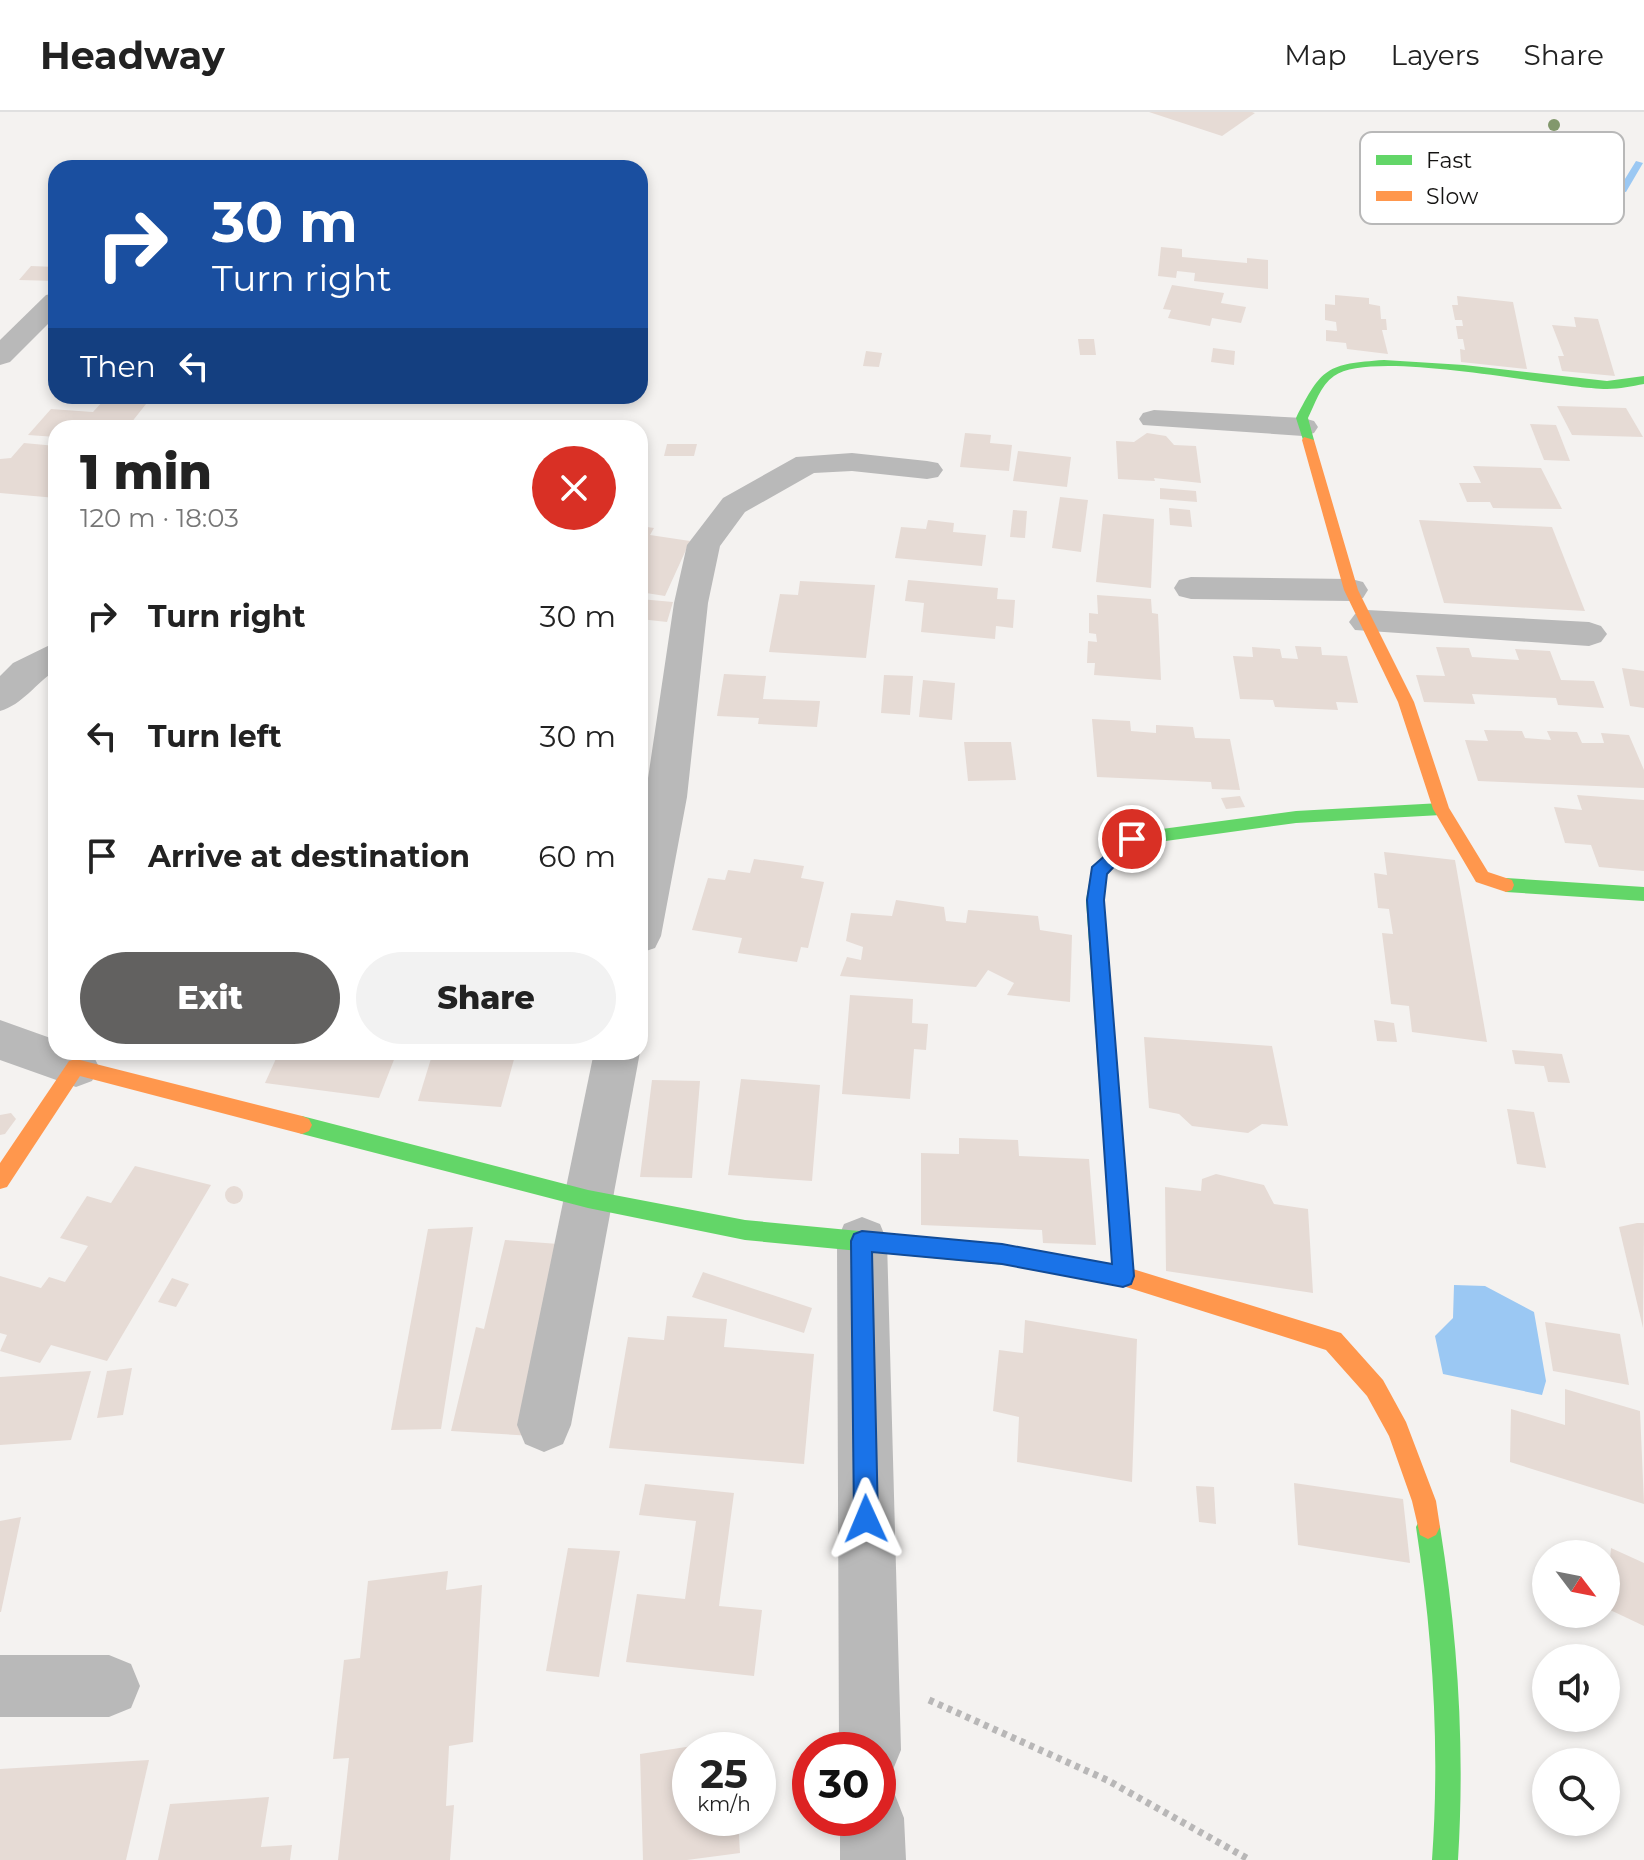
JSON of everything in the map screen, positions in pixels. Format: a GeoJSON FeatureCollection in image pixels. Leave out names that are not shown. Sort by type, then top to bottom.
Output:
{"type":"FeatureCollection","features":[{"type":"Feature","properties":{"kind":"street"},"geometry":{"type":"LineString","coordinates":[[0,356],[48,309]]}},
{"type":"Feature","properties":{"kind":"street"},"geometry":{"type":"LineString","coordinates":[[1644,380],[1611,385],[1437,366],[1359,364],[1333,371],[1322,381],[1302,418],[1351,590],[1406,702],[1441,809],[1477,872],[1494,883],[1644,894]]}},
{"type":"Feature","properties":{"kind":"street"},"geometry":{"type":"LineString","coordinates":[[1154,419],[1303,427]]}},
{"type":"Feature","properties":{"kind":"street"},"geometry":{"type":"LineString","coordinates":[[648,895],[667,797],[691,603],[704,545],[734,505],[807,464],[852,462],[927,470]]}},
{"type":"Feature","properties":{"kind":"street"},"geometry":{"type":"LineString","coordinates":[[1191,588],[1351,590]]}},
{"type":"Feature","properties":{"kind":"street"},"geometry":{"type":"LineString","coordinates":[[1367,622],[1589,634]]}},
{"type":"Feature","properties":{"kind":"street"},"geometry":{"type":"LineString","coordinates":[[0,698],[26,672],[48,659]]}},
{"type":"Feature","properties":{"kind":"street"},"geometry":{"type":"LineString","coordinates":[[1123,1276],[1095,900],[1098,872],[1132,839],[1296,817],[1441,809]]}},
{"type":"Feature","properties":{"kind":"street"},"geometry":{"type":"LineString","coordinates":[[0,1040],[48,1057]]}},
{"type":"Feature","properties":{"kind":"street"},"geometry":{"type":"LineString","coordinates":[[56,1060],[588,1199],[745,1230],[1002,1254],[1123,1276],[1333,1341],[1380,1398],[1398,1430],[1424,1501],[1444,1624],[1452,1777],[1445,1860]]}},
{"type":"Feature","properties":{"kind":"street"},"geometry":{"type":"LineString","coordinates":[[544,1425],[615,1060]]}},
{"type":"Feature","properties":{"kind":"street"},"geometry":{"type":"LineString","coordinates":[[0,1180],[76,1067]]}},
{"type":"Feature","properties":{"kind":"street"},"geometry":{"type":"LineString","coordinates":[[862,1241],[870,1732]]}},
{"type":"Feature","properties":{"kind":"street"},"geometry":{"type":"LineString","coordinates":[[0,1686],[109,1686]]}},
{"type":"Feature","properties":{"kind":"street"},"geometry":{"type":"LineString","coordinates":[[872,1836],[873,1860]]}},
{"type":"Feature","properties":{"kind":"path"},"geometry":{"type":"LineString","coordinates":[[868,1673],[1107,1780],[1250,1860]]}},
{"type":"Feature","properties":{"kind":"water"},"geometry":{"type":"Polygon","coordinates":[[[1454,1285],[1485,1286],[1534,1312],[1546,1381],[1542,1395],[1443,1374],[1435,1336],[1453,1318],[1454,1285]]]}},
{"type":"Feature","properties":{"kind":"building"},"geometry":{"type":"Polygon","coordinates":[[[1149,112],[1252,112],[1255,113],[1222,136],[1149,112]]]}},
{"type":"Feature","properties":{"kind":"building"},"geometry":{"type":"Polygon","coordinates":[[[1161,247],[1182,249],[1182,257],[1247,263],[1247,258],[1268,260],[1268,289],[1194,281],[1195,273],[1177,271],[1176,278],[1158,276],[1161,247]]]}},
{"type":"Feature","properties":{"kind":"building"},"geometry":{"type":"Polygon","coordinates":[[[31,266],[48,267],[48,281],[19,280],[31,266]]]}},
{"type":"Feature","properties":{"kind":"building"},"geometry":{"type":"Polygon","coordinates":[[[1172,285],[1224,293],[1221,303],[1246,307],[1241,323],[1212,318],[1210,326],[1168,318],[1171,310],[1163,309],[1172,285]]]}},
{"type":"Feature","properties":{"kind":"building"},"geometry":{"type":"Polygon","coordinates":[[[1335,295],[1369,298],[1369,304],[1380,306],[1381,319],[1386,319],[1387,330],[1382,330],[1388,354],[1347,349],[1346,343],[1326,341],[1326,330],[1337,331],[1336,322],[1325,320],[1325,304],[1335,305],[1335,295]]]}},
{"type":"Feature","properties":{"kind":"building"},"geometry":{"type":"Polygon","coordinates":[[[1457,296],[1513,302],[1527,369],[1461,362],[1460,349],[1465,350],[1463,339],[1458,339],[1456,326],[1463,326],[1462,320],[1455,320],[1452,305],[1458,305],[1457,296]]]}},
{"type":"Feature","properties":{"kind":"building"},"geometry":{"type":"Polygon","coordinates":[[[1574,317],[1598,319],[1615,376],[1562,371],[1558,356],[1564,356],[1552,325],[1576,327],[1574,317]]]}},
{"type":"Feature","properties":{"kind":"building"},"geometry":{"type":"Polygon","coordinates":[[[1078,339],[1094,339],[1096,355],[1080,355],[1078,339]]]}},
{"type":"Feature","properties":{"kind":"building"},"geometry":{"type":"Polygon","coordinates":[[[1213,348],[1235,351],[1234,365],[1211,362],[1213,348]]]}},
{"type":"Feature","properties":{"kind":"building"},"geometry":{"type":"Polygon","coordinates":[[[866,351],[882,353],[879,367],[863,366],[866,351]]]}},
{"type":"Feature","properties":{"kind":"building"},"geometry":{"type":"Polygon","coordinates":[[[100,404],[146,404],[133,420],[48,420],[48,436],[28,435],[51,409],[93,412],[100,404]]]}},
{"type":"Feature","properties":{"kind":"building"},"geometry":{"type":"Polygon","coordinates":[[[1557,406],[1626,408],[1643,437],[1572,435],[1557,406]]]}},
{"type":"Feature","properties":{"kind":"building"},"geometry":{"type":"Polygon","coordinates":[[[1530,424],[1556,425],[1570,461],[1544,460],[1530,424]]]}},
{"type":"Feature","properties":{"kind":"building"},"geometry":{"type":"Polygon","coordinates":[[[965,433],[991,435],[990,443],[1012,445],[1009,471],[960,467],[965,433]]]}},
{"type":"Feature","properties":{"kind":"building"},"geometry":{"type":"Polygon","coordinates":[[[1147,433],[1166,436],[1174,445],[1196,446],[1201,483],[1154,478],[1155,481],[1118,479],[1116,441],[1134,442],[1147,433]]]}},
{"type":"Feature","properties":{"kind":"building"},"geometry":{"type":"Polygon","coordinates":[[[24,443],[48,445],[48,497],[0,493],[0,459],[11,458],[24,443]]]}},
{"type":"Feature","properties":{"kind":"building"},"geometry":{"type":"Polygon","coordinates":[[[667,444],[697,444],[694,456],[664,456],[667,444]]]}},
{"type":"Feature","properties":{"kind":"building"},"geometry":{"type":"Polygon","coordinates":[[[1018,451],[1071,457],[1067,487],[1013,481],[1018,451]]]}},
{"type":"Feature","properties":{"kind":"building"},"geometry":{"type":"Polygon","coordinates":[[[1473,466],[1541,468],[1562,509],[1493,508],[1490,502],[1467,502],[1459,483],[1481,483],[1473,466]]]}},
{"type":"Feature","properties":{"kind":"building"},"geometry":{"type":"Polygon","coordinates":[[[1160,488],[1196,491],[1197,502],[1160,499],[1160,488]]]}},
{"type":"Feature","properties":{"kind":"building"},"geometry":{"type":"Polygon","coordinates":[[[1060,497],[1088,500],[1081,552],[1052,548],[1060,497]]]}},
{"type":"Feature","properties":{"kind":"building"},"geometry":{"type":"Polygon","coordinates":[[[1169,508],[1190,510],[1192,527],[1170,525],[1169,508]]]}},
{"type":"Feature","properties":{"kind":"building"},"geometry":{"type":"Polygon","coordinates":[[[1013,510],[1027,511],[1025,538],[1010,537],[1013,510]]]}},
{"type":"Feature","properties":{"kind":"building"},"geometry":{"type":"Polygon","coordinates":[[[1103,514],[1154,519],[1151,588],[1096,582],[1103,514]]]}},
{"type":"Feature","properties":{"kind":"building"},"geometry":{"type":"Polygon","coordinates":[[[928,520],[954,523],[953,532],[986,535],[982,566],[895,558],[901,527],[926,529],[928,520]]]}},
{"type":"Feature","properties":{"kind":"building"},"geometry":{"type":"Polygon","coordinates":[[[1419,520],[1552,527],[1585,611],[1444,603],[1419,520]]]}},
{"type":"Feature","properties":{"kind":"building"},"geometry":{"type":"Polygon","coordinates":[[[648,527],[654,528],[650,535],[690,541],[665,596],[648,593],[648,527]]]}},
{"type":"Feature","properties":{"kind":"building"},"geometry":{"type":"Polygon","coordinates":[[[908,580],[998,588],[997,599],[1015,600],[1013,628],[996,626],[995,639],[921,632],[924,603],[905,601],[908,580]]]}},
{"type":"Feature","properties":{"kind":"building"},"geometry":{"type":"Polygon","coordinates":[[[800,581],[875,585],[866,658],[769,652],[780,594],[798,595],[800,581]]]}},
{"type":"Feature","properties":{"kind":"building"},"geometry":{"type":"Polygon","coordinates":[[[1097,595],[1151,599],[1152,613],[1158,614],[1161,680],[1094,675],[1095,663],[1087,663],[1088,641],[1097,642],[1096,634],[1089,633],[1089,613],[1098,614],[1097,595]]]}},
{"type":"Feature","properties":{"kind":"building"},"geometry":{"type":"Polygon","coordinates":[[[648,600],[673,602],[667,622],[648,620],[648,600]]]}},
{"type":"Feature","properties":{"kind":"building"},"geometry":{"type":"Polygon","coordinates":[[[1295,646],[1321,647],[1322,655],[1347,656],[1358,703],[1336,702],[1338,710],[1275,707],[1273,700],[1240,699],[1233,656],[1253,657],[1252,647],[1280,649],[1282,658],[1298,659],[1295,646]]]}},
{"type":"Feature","properties":{"kind":"building"},"geometry":{"type":"Polygon","coordinates":[[[1436,647],[1469,648],[1472,657],[1519,660],[1515,649],[1550,651],[1561,680],[1594,681],[1604,708],[1558,705],[1556,698],[1472,694],[1475,704],[1424,702],[1416,675],[1445,676],[1436,647]]]}},
{"type":"Feature","properties":{"kind":"building"},"geometry":{"type":"Polygon","coordinates":[[[1622,668],[1644,671],[1644,708],[1630,706],[1622,668]]]}},
{"type":"Feature","properties":{"kind":"building"},"geometry":{"type":"Polygon","coordinates":[[[724,674],[766,676],[763,699],[820,701],[817,727],[758,724],[759,718],[717,716],[724,674]]]}},
{"type":"Feature","properties":{"kind":"building"},"geometry":{"type":"Polygon","coordinates":[[[884,675],[913,676],[910,715],[881,713],[884,675]]]}},
{"type":"Feature","properties":{"kind":"building"},"geometry":{"type":"Polygon","coordinates":[[[923,680],[955,683],[952,720],[919,717],[923,680]]]}},
{"type":"Feature","properties":{"kind":"building"},"geometry":{"type":"Polygon","coordinates":[[[1092,719],[1130,721],[1131,731],[1156,733],[1156,725],[1193,727],[1195,738],[1230,739],[1240,790],[1212,789],[1211,782],[1097,777],[1092,719]]]}},
{"type":"Feature","properties":{"kind":"building"},"geometry":{"type":"Polygon","coordinates":[[[1484,730],[1522,731],[1525,738],[1551,740],[1547,731],[1577,732],[1582,743],[1604,743],[1601,733],[1629,735],[1644,770],[1644,788],[1478,781],[1465,740],[1488,741],[1484,730]]]}},
{"type":"Feature","properties":{"kind":"building"},"geometry":{"type":"Polygon","coordinates":[[[964,742],[1011,742],[1016,780],[968,781],[964,742]]]}},
{"type":"Feature","properties":{"kind":"building"},"geometry":{"type":"Polygon","coordinates":[[[1577,795],[1644,800],[1644,871],[1599,867],[1591,845],[1565,843],[1554,807],[1582,810],[1577,795]]]}},
{"type":"Feature","properties":{"kind":"building"},"geometry":{"type":"Polygon","coordinates":[[[1240,796],[1245,807],[1226,809],[1221,798],[1240,796]]]}},
{"type":"Feature","properties":{"kind":"building"},"geometry":{"type":"Polygon","coordinates":[[[1384,852],[1455,860],[1487,1042],[1412,1032],[1409,1006],[1391,1004],[1382,933],[1393,934],[1389,909],[1378,908],[1374,873],[1387,875],[1384,852]]]}},
{"type":"Feature","properties":{"kind":"building"},"geometry":{"type":"Polygon","coordinates":[[[754,859],[804,866],[801,878],[824,882],[808,948],[801,947],[797,962],[738,953],[742,938],[692,930],[708,878],[725,880],[728,870],[750,873],[754,859]]]}},
{"type":"Feature","properties":{"kind":"building"},"geometry":{"type":"Polygon","coordinates":[[[896,900],[944,907],[946,921],[966,923],[968,910],[1038,916],[1040,930],[1072,935],[1070,1002],[1007,995],[1014,983],[988,970],[976,987],[840,976],[847,957],[861,960],[863,947],[846,941],[851,913],[892,916],[896,900]]]}},
{"type":"Feature","properties":{"kind":"building"},"geometry":{"type":"Polygon","coordinates":[[[850,995],[913,999],[912,1023],[928,1024],[926,1050],[914,1049],[910,1099],[842,1094],[850,995]]]}},
{"type":"Feature","properties":{"kind":"building"},"geometry":{"type":"Polygon","coordinates":[[[1374,1020],[1394,1023],[1397,1042],[1377,1041],[1374,1020]]]}},
{"type":"Feature","properties":{"kind":"building"},"geometry":{"type":"Polygon","coordinates":[[[1144,1037],[1272,1046],[1288,1126],[1262,1124],[1248,1133],[1192,1126],[1179,1114],[1149,1108],[1144,1037]]]}},
{"type":"Feature","properties":{"kind":"building"},"geometry":{"type":"Polygon","coordinates":[[[1512,1050],[1562,1054],[1570,1083],[1548,1082],[1544,1066],[1515,1064],[1512,1050]]]}},
{"type":"Feature","properties":{"kind":"building"},"geometry":{"type":"Polygon","coordinates":[[[275,1060],[394,1060],[379,1098],[265,1083],[275,1060]]]}},
{"type":"Feature","properties":{"kind":"building"},"geometry":{"type":"Polygon","coordinates":[[[431,1060],[514,1060],[501,1107],[418,1101],[431,1060]]]}},
{"type":"Feature","properties":{"kind":"building"},"geometry":{"type":"Polygon","coordinates":[[[741,1079],[820,1085],[812,1181],[728,1175],[741,1079]]]}},
{"type":"Feature","properties":{"kind":"building"},"geometry":{"type":"Polygon","coordinates":[[[652,1080],[700,1081],[692,1178],[640,1177],[652,1080]]]}},
{"type":"Feature","properties":{"kind":"building"},"geometry":{"type":"Polygon","coordinates":[[[1507,1109],[1534,1112],[1546,1168],[1517,1164],[1507,1109]]]}},
{"type":"Feature","properties":{"kind":"building"},"geometry":{"type":"Polygon","coordinates":[[[11,1113],[16,1119],[5,1134],[0,1135],[0,1115],[11,1113]]]}},
{"type":"Feature","properties":{"kind":"building"},"geometry":{"type":"Polygon","coordinates":[[[959,1138],[1018,1140],[1019,1156],[1089,1159],[1096,1245],[1043,1243],[1042,1230],[921,1225],[921,1153],[959,1154],[959,1138]]]}},
{"type":"Feature","properties":{"kind":"building"},"geometry":{"type":"Polygon","coordinates":[[[135,1166],[211,1185],[107,1361],[51,1345],[40,1363],[0,1351],[7,1335],[0,1333],[0,1276],[41,1288],[49,1277],[65,1282],[88,1246],[60,1238],[87,1196],[111,1203],[135,1166]]]}},
{"type":"Feature","properties":{"kind":"building"},"geometry":{"type":"Polygon","coordinates":[[[1216,1174],[1264,1185],[1274,1204],[1308,1209],[1313,1293],[1166,1271],[1165,1187],[1201,1191],[1202,1179],[1216,1174]]]}},
{"type":"Feature","properties":{"kind":"building"},"geometry":{"type":"Polygon","coordinates":[[[230,1186],[238,1186],[243,1195],[241,1202],[230,1204],[225,1199],[225,1191],[230,1186]]]}},
{"type":"Feature","properties":{"kind":"building"},"geometry":{"type":"Polygon","coordinates":[[[1644,1223],[1643,1328],[1619,1227],[1644,1223]]]}},
{"type":"Feature","properties":{"kind":"building"},"geometry":{"type":"Polygon","coordinates":[[[473,1227],[441,1429],[391,1430],[428,1229],[473,1227]]]}},
{"type":"Feature","properties":{"kind":"building"},"geometry":{"type":"Polygon","coordinates":[[[505,1240],[572,1245],[533,1436],[451,1431],[476,1327],[484,1329],[505,1240]]]}},
{"type":"Feature","properties":{"kind":"building"},"geometry":{"type":"Polygon","coordinates":[[[703,1272],[812,1308],[804,1333],[692,1297],[703,1272]]]}},
{"type":"Feature","properties":{"kind":"building"},"geometry":{"type":"Polygon","coordinates":[[[172,1278],[189,1284],[176,1307],[158,1302],[172,1278]]]}},
{"type":"Feature","properties":{"kind":"building"},"geometry":{"type":"Polygon","coordinates":[[[667,1316],[727,1319],[724,1347],[814,1354],[804,1464],[609,1448],[628,1337],[664,1340],[667,1316]]]}},
{"type":"Feature","properties":{"kind":"building"},"geometry":{"type":"Polygon","coordinates":[[[1025,1320],[1137,1339],[1132,1482],[1017,1462],[1019,1417],[993,1411],[999,1350],[1023,1353],[1025,1320]]]}},
{"type":"Feature","properties":{"kind":"building"},"geometry":{"type":"Polygon","coordinates":[[[1545,1322],[1620,1334],[1629,1385],[1553,1371],[1545,1322]]]}},
{"type":"Feature","properties":{"kind":"building"},"geometry":{"type":"Polygon","coordinates":[[[132,1368],[123,1415],[97,1418],[107,1371],[132,1368]]]}},
{"type":"Feature","properties":{"kind":"building"},"geometry":{"type":"Polygon","coordinates":[[[91,1371],[71,1440],[0,1445],[0,1377],[91,1371]]]}},
{"type":"Feature","properties":{"kind":"building"},"geometry":{"type":"Polygon","coordinates":[[[1565,1389],[1640,1411],[1644,1504],[1510,1462],[1511,1409],[1565,1425],[1565,1389]]]}},
{"type":"Feature","properties":{"kind":"building"},"geometry":{"type":"Polygon","coordinates":[[[1294,1483],[1403,1499],[1410,1563],[1298,1545],[1294,1483]]]}},
{"type":"Feature","properties":{"kind":"building"},"geometry":{"type":"Polygon","coordinates":[[[645,1484],[734,1493],[719,1606],[762,1610],[754,1676],[626,1662],[637,1594],[685,1599],[696,1521],[639,1515],[645,1484]]]}},
{"type":"Feature","properties":{"kind":"building"},"geometry":{"type":"Polygon","coordinates":[[[1196,1486],[1214,1487],[1216,1524],[1199,1522],[1196,1486]]]}},
{"type":"Feature","properties":{"kind":"building"},"geometry":{"type":"Polygon","coordinates":[[[21,1517],[1,1612],[0,1612],[0,1521],[21,1517]]]}},
{"type":"Feature","properties":{"kind":"building"},"geometry":{"type":"Polygon","coordinates":[[[568,1548],[620,1551],[599,1677],[546,1671],[568,1548]]]}},
{"type":"Feature","properties":{"kind":"building"},"geometry":{"type":"Polygon","coordinates":[[[1620,1552],[1644,1563],[1644,1626],[1620,1615],[1620,1552]]]}},
{"type":"Feature","properties":{"kind":"building"},"geometry":{"type":"Polygon","coordinates":[[[448,1571],[446,1590],[482,1585],[473,1742],[449,1746],[446,1806],[454,1805],[450,1860],[338,1860],[349,1758],[333,1759],[344,1660],[360,1658],[368,1581],[448,1571]]]}},
{"type":"Feature","properties":{"kind":"building"},"geometry":{"type":"Polygon","coordinates":[[[672,1749],[672,1836],[739,1836],[740,1853],[687,1860],[643,1860],[640,1754],[672,1749]]]}},
{"type":"Feature","properties":{"kind":"building"},"geometry":{"type":"Polygon","coordinates":[[[149,1760],[126,1860],[0,1860],[0,1769],[149,1760]]]}},
{"type":"Feature","properties":{"kind":"building"},"geometry":{"type":"Polygon","coordinates":[[[269,1797],[261,1847],[292,1845],[290,1860],[158,1860],[170,1804],[269,1797]]]}},
{"type":"Feature","properties":{"kind":"waterway"},"geometry":{"type":"LineString","coordinates":[[1624,188],[1639,163]]}},
{"type":"Feature","properties":{"kind":"traffic: fast"},"geometry":{"type":"LineString","coordinates":[[1308,440],[1302,418],[1318,387],[1332,372],[1353,366],[1384,363],[1464,368],[1607,385],[1644,380]]}},
{"type":"Feature","properties":{"kind":"traffic: fast"},"geometry":{"type":"LineString","coordinates":[[1123,1276],[1095,900],[1098,872],[1132,839],[1296,817],[1441,809]]}},
{"type":"Feature","properties":{"kind":"traffic: fast"},"geometry":{"type":"LineString","coordinates":[[1506,885],[1644,894]]}},
{"type":"Feature","properties":{"kind":"traffic: fast"},"geometry":{"type":"LineString","coordinates":[[302,1125],[588,1199],[745,1230],[1006,1255]]}},
{"type":"Feature","properties":{"kind":"traffic: fast"},"geometry":{"type":"LineString","coordinates":[[1428,1527],[1447,1693],[1449,1775],[1445,1860]]}},
{"type":"Feature","properties":{"kind":"traffic: slow"},"geometry":{"type":"LineString","coordinates":[[1308,440],[1351,590],[1406,702],[1441,809],[1482,877],[1506,885]]}},
{"type":"Feature","properties":{"kind":"traffic: slow"},"geometry":{"type":"LineString","coordinates":[[0,1180],[76,1067],[302,1125]]}},
{"type":"Feature","properties":{"kind":"traffic: slow"},"geometry":{"type":"LineString","coordinates":[[1006,1255],[1123,1276],[1333,1341],[1375,1388],[1398,1430],[1424,1501],[1428,1527]]}},
{"type":"Feature","properties":{"kind":"route"},"geometry":{"type":"LineString","coordinates":[[866,1519],[862,1241],[1002,1254],[1123,1276],[1095,900],[1098,872],[1112,854],[1132,839]]}}]}
